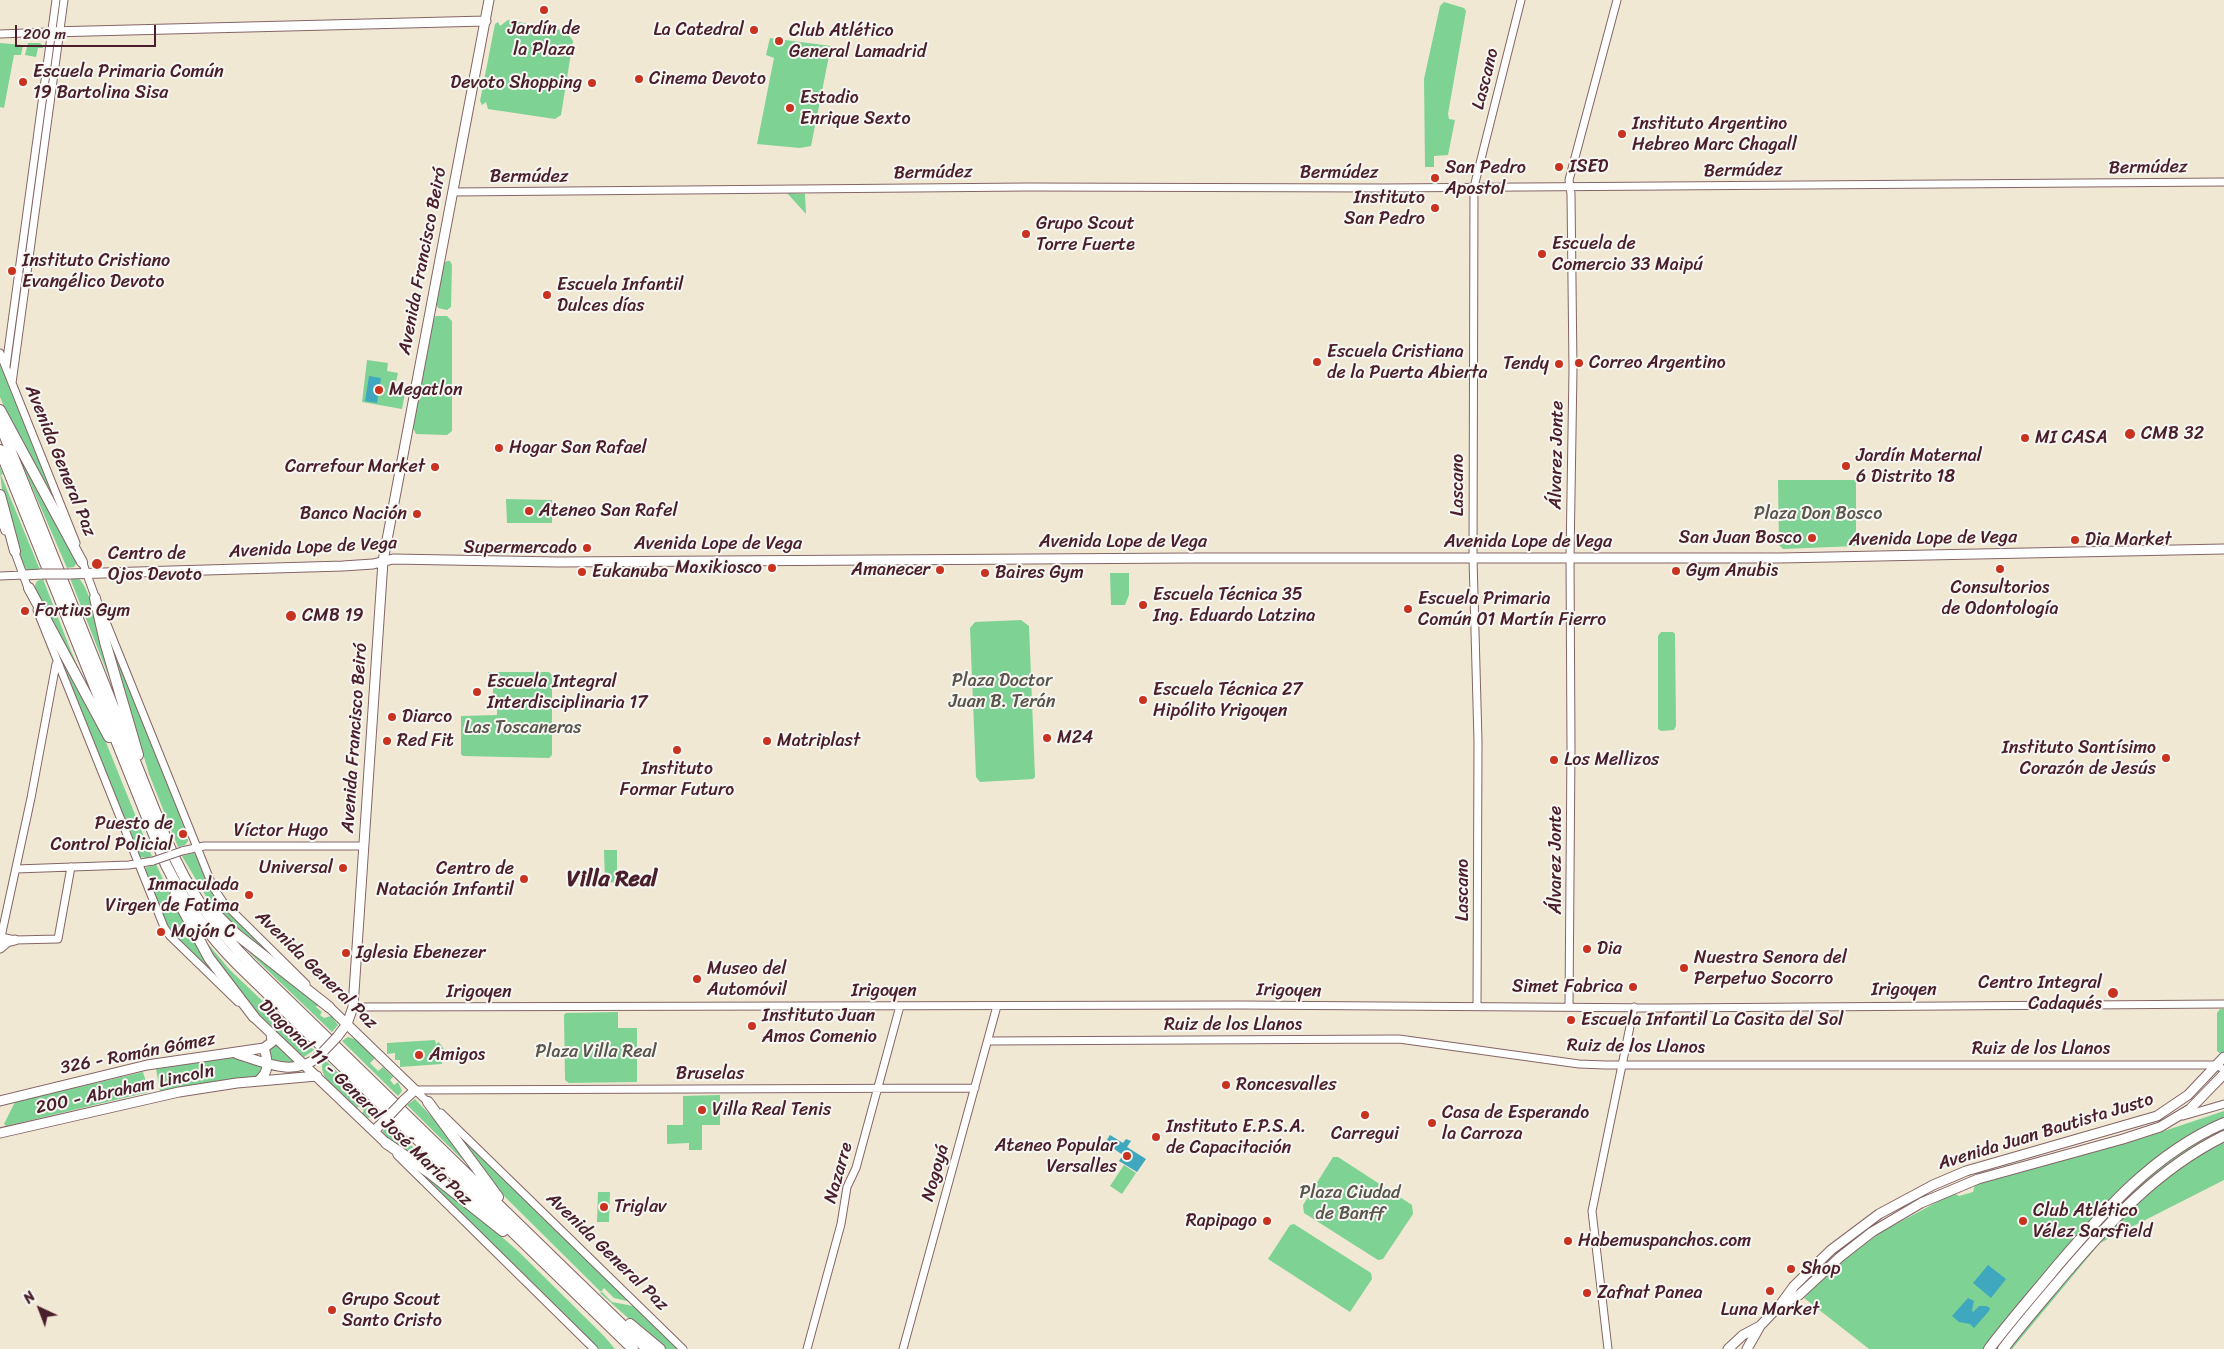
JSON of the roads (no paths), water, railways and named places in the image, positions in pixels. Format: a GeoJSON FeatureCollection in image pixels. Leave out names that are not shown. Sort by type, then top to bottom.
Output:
{"type":"FeatureCollection","features":[{"type":"Feature","properties":{"kind":"highway"},"geometry":{"type":"LineString","coordinates":[[0,410],[17,445],[82,562]]}},
{"type":"Feature","properties":{"kind":"highway"},"geometry":{"type":"LineString","coordinates":[[0,424],[144,783],[185,880],[205,913],[237,949],[540,1252]]}},
{"type":"Feature","properties":{"kind":"highway"},"geometry":{"type":"LineString","coordinates":[[0,450],[166,865],[174,893],[195,936],[209,958],[254,1018]]}},
{"type":"Feature","properties":{"kind":"highway"},"geometry":{"type":"LineString","coordinates":[[0,494],[15,551]]}},
{"type":"Feature","properties":{"kind":"highway"},"geometry":{"type":"LineString","coordinates":[[29,588],[129,772]]}},
{"type":"Feature","properties":{"kind":"highway"},"geometry":{"type":"LineString","coordinates":[[95,598],[105,642],[134,738],[144,783]]}},
{"type":"Feature","properties":{"kind":"highway"},"geometry":{"type":"LineString","coordinates":[[166,865],[189,908],[214,940],[540,1252],[583,1294],[633,1349]]}},
{"type":"Feature","properties":{"kind":"highway"},"geometry":{"type":"LineString","coordinates":[[185,880],[213,912],[236,934],[329,1007]]}},
{"type":"Feature","properties":{"kind":"highway"},"geometry":{"type":"LineString","coordinates":[[428,1102],[540,1252]]}},
{"type":"Feature","properties":{"kind":"highway"},"geometry":{"type":"LineString","coordinates":[[1989,1349],[2096,1221],[2130,1186],[2187,1142],[2224,1123]]}},
{"type":"Feature","properties":{"kind":"highway"},"geometry":{"type":"LineString","coordinates":[[2003,1349],[2104,1228],[2139,1194],[2193,1153],[2224,1136]]}},
{"type":"Feature","properties":{"kind":"highway"},"geometry":{"type":"LineString","coordinates":[[386,1143],[540,1252]]}},
{"type":"Feature","properties":{"kind":"highway"},"geometry":{"type":"LineString","coordinates":[[583,1294],[622,1349]]}},
{"type":"Feature","properties":{"kind":"highway"},"geometry":{"type":"LineString","coordinates":[[583,1294],[647,1349]]}},
{"type":"Feature","properties":{"kind":"highway"},"geometry":{"type":"LineString","coordinates":[[583,1294],[660,1349]]}},
{"type":"Feature","properties":{"kind":"main road","name":"Avenida Francisco Beiró"},"geometry":{"type":"LineString","coordinates":[[305,1065],[318,1057],[339,1036],[347,1024],[353,1007],[383,561],[489,0]]}},
{"type":"Feature","properties":{"kind":"main road"},"geometry":{"type":"LineString","coordinates":[[55,32],[486,22]]}},
{"type":"Feature","properties":{"kind":"main road","name":"Avenida Lope de Vega"},"geometry":{"type":"LineString","coordinates":[[24,575],[343,566],[373,564],[393,559],[571,562],[1789,558],[2224,549]]}},
{"type":"Feature","properties":{"kind":"main road"},"geometry":{"type":"LineString","coordinates":[[0,948],[7,942],[15,940]]}},
{"type":"Feature","properties":{"kind":"main road","name":"Avenida General Paz"},"geometry":{"type":"LineString","coordinates":[[329,1007],[414,1090]]}},
{"type":"Feature","properties":{"kind":"main road"},"geometry":{"type":"LineString","coordinates":[[339,1036],[350,1033],[359,1035],[353,1007]]}},
{"type":"Feature","properties":{"kind":"main road","name":"Diagonal 11 - General José María Paz"},"geometry":{"type":"LineString","coordinates":[[254,1018],[386,1143]]}},
{"type":"Feature","properties":{"kind":"main road"},"geometry":{"type":"LineString","coordinates":[[258,1081],[266,1073],[268,1064],[264,1048],[272,1042],[272,1033]]}},
{"type":"Feature","properties":{"kind":"main road","name":"326 - Román Gómez"},"geometry":{"type":"LineString","coordinates":[[0,1101],[147,1065],[264,1048]]}},
{"type":"Feature","properties":{"kind":"main road"},"geometry":{"type":"LineString","coordinates":[[233,1052],[268,1064],[288,1067],[305,1065]]}},
{"type":"Feature","properties":{"kind":"main road"},"geometry":{"type":"LineString","coordinates":[[317,1076],[315,1067],[318,1057]]}},
{"type":"Feature","properties":{"kind":"main road","name":"Avenida Juan Bautista Justo"},"geometry":{"type":"LineString","coordinates":[[1747,1349],[1760,1326],[1780,1305],[1794,1286],[1831,1250],[1873,1218],[1911,1196],[1956,1174],[2151,1119],[2184,1099],[2221,1068],[2224,1058]]}},
{"type":"Feature","properties":{"kind":"main road","name":"Avenida Juan Bautista Justo"},"geometry":{"type":"LineString","coordinates":[[1780,1305],[1799,1295],[1840,1257],[1896,1216],[1983,1177],[2142,1134],[2178,1117],[2202,1098],[2224,1074]]}},
{"type":"Feature","properties":{"kind":"main road","name":"200 - Abraham Lincoln"},"geometry":{"type":"LineString","coordinates":[[0,1133],[155,1096],[258,1081],[317,1076]]}},
{"type":"Feature","properties":{"kind":"main road"},"geometry":{"type":"LineString","coordinates":[[374,1131],[414,1090]]}},
{"type":"Feature","properties":{"kind":"main road","name":"Avenida Juan Bautista Justo"},"geometry":{"type":"LineString","coordinates":[[1728,1349],[1743,1335],[1760,1326]]}},
{"type":"Feature","properties":{"kind":"street"},"geometry":{"type":"LineString","coordinates":[[12,384],[55,32],[56,0]]}},
{"type":"Feature","properties":{"kind":"street"},"geometry":{"type":"LineString","coordinates":[[6,369],[55,32],[64,0]]}},
{"type":"Feature","properties":{"kind":"street","name":"Lascano"},"geometry":{"type":"LineString","coordinates":[[1477,1006],[1478,742],[1473,558],[1474,187],[1521,0]]}},
{"type":"Feature","properties":{"kind":"street","name":"Álvarez Jonte"},"geometry":{"type":"LineString","coordinates":[[1569,1006],[1573,284],[1569,180],[1617,0]]}},
{"type":"Feature","properties":{"kind":"street"},"geometry":{"type":"LineString","coordinates":[[0,34],[55,32]]}},
{"type":"Feature","properties":{"kind":"street","name":"Bermúdez"},"geometry":{"type":"LineString","coordinates":[[453,192],[1028,187],[1474,187],[2224,182]]}},
{"type":"Feature","properties":{"kind":"street","name":"Avenida General Paz"},"geometry":{"type":"LineString","coordinates":[[0,353],[61,504],[95,598],[213,887],[219,898],[329,1007]]}},
{"type":"Feature","properties":{"kind":"street","name":"Diagonal 11 - General José María Paz"},"geometry":{"type":"LineString","coordinates":[[0,517],[15,551],[56,663],[162,921],[170,936],[254,1018]]}},
{"type":"Feature","properties":{"kind":"street"},"geometry":{"type":"LineString","coordinates":[[0,576],[24,575]]}},
{"type":"Feature","properties":{"kind":"street"},"geometry":{"type":"LineString","coordinates":[[56,663],[16,869],[0,937],[15,940],[58,939],[71,867]]}},
{"type":"Feature","properties":{"kind":"street","name":"Víctor Hugo"},"geometry":{"type":"LineString","coordinates":[[16,869],[139,864],[197,847],[364,846]]}},
{"type":"Feature","properties":{"kind":"street","name":"Irigoyen"},"geometry":{"type":"LineString","coordinates":[[353,1007],[1634,1007],[2224,1004]]}},
{"type":"Feature","properties":{"kind":"street","name":"Nazarre"},"geometry":{"type":"LineString","coordinates":[[808,1349],[841,1224],[847,1187],[856,1168],[900,1006]]}},
{"type":"Feature","properties":{"kind":"street","name":"Nogoyá"},"geometry":{"type":"LineString","coordinates":[[903,1349],[998,1006]]}},
{"type":"Feature","properties":{"kind":"street"},"geometry":{"type":"LineString","coordinates":[[1608,1349],[1592,1211],[1624,1065],[1634,1007]]}},
{"type":"Feature","properties":{"kind":"street","name":"Ruiz de los Llanos"},"geometry":{"type":"LineString","coordinates":[[988,1041],[1399,1039],[1578,1064],[1693,1063],[2221,1068]]}},
{"type":"Feature","properties":{"kind":"street","name":"Bruselas"},"geometry":{"type":"LineString","coordinates":[[414,1090],[975,1088]]}},
{"type":"Feature","properties":{"kind":"street","name":"Avenida General Paz"},"geometry":{"type":"LineString","coordinates":[[414,1090],[683,1349]]}},
{"type":"Feature","properties":{"kind":"street"},"geometry":{"type":"LineString","coordinates":[[2178,1117],[2224,1104]]}},
{"type":"Feature","properties":{"kind":"street","name":"Diagonal 11 - General José María Paz"},"geometry":{"type":"LineString","coordinates":[[386,1143],[594,1349]]}},
{"type":"Feature","properties":{"kind":"water"},"geometry":{"type":"Polygon","coordinates":[[[369,376],[381,378],[377,403],[365,401],[369,376]]]}},
{"type":"Feature","properties":{"kind":"water"},"geometry":{"type":"Polygon","coordinates":[[[1110,1135],[1123,1143],[1126,1139],[1131,1141],[1127,1147],[1146,1159],[1137,1172],[1119,1161],[1123,1155],[1105,1143],[1110,1135]]]}},
{"type":"Feature","properties":{"kind":"water"},"geometry":{"type":"Polygon","coordinates":[[[1988,1265],[2006,1279],[1991,1298],[1973,1283],[1988,1265]]]}},
{"type":"Feature","properties":{"kind":"water"},"geometry":{"type":"Polygon","coordinates":[[[1968,1298],[1974,1301],[1973,1312],[1979,1306],[1990,1308],[1974,1328],[1970,1324],[1959,1322],[1952,1316],[1968,1298]]]}},
{"type":"Feature","properties":{"kind":"place","name":"Jardín de la Plaza"},"geometry":{"type":"Point","coordinates":[544,10]}},
{"type":"Feature","properties":{"kind":"place","name":"La Catedral"},"geometry":{"type":"Point","coordinates":[754,30]}},
{"type":"Feature","properties":{"kind":"place","name":"Club Atlético General Lamadrid"},"geometry":{"type":"Point","coordinates":[779,41]}},
{"type":"Feature","properties":{"kind":"place","name":"Cinema Devoto"},"geometry":{"type":"Point","coordinates":[639,79]}},
{"type":"Feature","properties":{"kind":"place","name":"Escuela Primaria Común 19 Bartolina Sisa"},"geometry":{"type":"Point","coordinates":[23,82]}},
{"type":"Feature","properties":{"kind":"place","name":"Devoto Shopping"},"geometry":{"type":"Point","coordinates":[592,83]}},
{"type":"Feature","properties":{"kind":"place","name":"Estadio Enrique Sexto"},"geometry":{"type":"Point","coordinates":[790,108]}},
{"type":"Feature","properties":{"kind":"place","name":"Instituto Argentino Hebreo Marc Chagall"},"geometry":{"type":"Point","coordinates":[1622,134]}},
{"type":"Feature","properties":{"kind":"place","name":"ISED"},"geometry":{"type":"Point","coordinates":[1559,167]}},
{"type":"Feature","properties":{"kind":"place","name":"San Pedro Apostol"},"geometry":{"type":"Point","coordinates":[1435,178]}},
{"type":"Feature","properties":{"kind":"place","name":"Instituto San Pedro"},"geometry":{"type":"Point","coordinates":[1435,208]}},
{"type":"Feature","properties":{"kind":"place","name":"Grupo Scout Torre Fuerte"},"geometry":{"type":"Point","coordinates":[1026,234]}},
{"type":"Feature","properties":{"kind":"place","name":"Escuela de Comercio 33 Maipú"},"geometry":{"type":"Point","coordinates":[1542,254]}},
{"type":"Feature","properties":{"kind":"place","name":"Instituto Cristiano Evangélico Devoto"},"geometry":{"type":"Point","coordinates":[12,271]}},
{"type":"Feature","properties":{"kind":"place","name":"Escuela Infantil Dulces días"},"geometry":{"type":"Point","coordinates":[547,295]}},
{"type":"Feature","properties":{"kind":"place","name":"Escuela Cristiana de la Puerta Abierta"},"geometry":{"type":"Point","coordinates":[1317,362]}},
{"type":"Feature","properties":{"kind":"place","name":"Correo Argentino"},"geometry":{"type":"Point","coordinates":[1579,363]}},
{"type":"Feature","properties":{"kind":"place","name":"Tendy"},"geometry":{"type":"Point","coordinates":[1559,364]}},
{"type":"Feature","properties":{"kind":"place","name":"Megatlon"},"geometry":{"type":"Point","coordinates":[379,390]}},
{"type":"Feature","properties":{"kind":"place","name":"CMB 32"},"geometry":{"type":"Point","coordinates":[2130,434]}},
{"type":"Feature","properties":{"kind":"place","name":"MI CASA"},"geometry":{"type":"Point","coordinates":[2025,438]}},
{"type":"Feature","properties":{"kind":"place","name":"Hogar San Rafael"},"geometry":{"type":"Point","coordinates":[499,448]}},
{"type":"Feature","properties":{"kind":"place","name":"Jardín Maternal 6 Distrito 18"},"geometry":{"type":"Point","coordinates":[1846,466]}},
{"type":"Feature","properties":{"kind":"place","name":"Carrefour Market"},"geometry":{"type":"Point","coordinates":[435,467]}},
{"type":"Feature","properties":{"kind":"place","name":"Ateneo San Rafel"},"geometry":{"type":"Point","coordinates":[529,511]}},
{"type":"Feature","properties":{"kind":"place","name":"Banco Nación"},"geometry":{"type":"Point","coordinates":[417,514]}},
{"type":"Feature","properties":{"kind":"place","name":"San Juan Bosco"},"geometry":{"type":"Point","coordinates":[1812,538]}},
{"type":"Feature","properties":{"kind":"place","name":"Dia Market"},"geometry":{"type":"Point","coordinates":[2075,540]}},
{"type":"Feature","properties":{"kind":"place","name":"Supermercado"},"geometry":{"type":"Point","coordinates":[587,548]}},
{"type":"Feature","properties":{"kind":"place","name":"Centro de Ojos Devoto"},"geometry":{"type":"Point","coordinates":[97,564]}},
{"type":"Feature","properties":{"kind":"place","name":"Maxikiosco"},"geometry":{"type":"Point","coordinates":[772,568]}},
{"type":"Feature","properties":{"kind":"place","name":"Consultorios de Odontología"},"geometry":{"type":"Point","coordinates":[2000,569]}},
{"type":"Feature","properties":{"kind":"place","name":"Amanecer"},"geometry":{"type":"Point","coordinates":[940,570]}},
{"type":"Feature","properties":{"kind":"place","name":"Gym Anubis"},"geometry":{"type":"Point","coordinates":[1676,571]}},
{"type":"Feature","properties":{"kind":"place","name":"Eukanuba"},"geometry":{"type":"Point","coordinates":[582,572]}},
{"type":"Feature","properties":{"kind":"place","name":"Baires Gym"},"geometry":{"type":"Point","coordinates":[985,573]}},
{"type":"Feature","properties":{"kind":"place","name":"Escuela Técnica 35 Ing. Eduardo Latzina"},"geometry":{"type":"Point","coordinates":[1143,605]}},
{"type":"Feature","properties":{"kind":"place","name":"Escuela Primaria Común 01 Martín Fierro"},"geometry":{"type":"Point","coordinates":[1408,609]}},
{"type":"Feature","properties":{"kind":"place","name":"Fortius Gym"},"geometry":{"type":"Point","coordinates":[25,611]}},
{"type":"Feature","properties":{"kind":"place","name":"CMB 19"},"geometry":{"type":"Point","coordinates":[291,616]}},
{"type":"Feature","properties":{"kind":"place","name":"Escuela Integral Interdisciplinaria 17"},"geometry":{"type":"Point","coordinates":[477,692]}},
{"type":"Feature","properties":{"kind":"place","name":"Escuela Técnica 27 Hipólito Yrigoyen"},"geometry":{"type":"Point","coordinates":[1143,700]}},
{"type":"Feature","properties":{"kind":"place","name":"Diarco"},"geometry":{"type":"Point","coordinates":[392,717]}},
{"type":"Feature","properties":{"kind":"place","name":"M24"},"geometry":{"type":"Point","coordinates":[1047,738]}},
{"type":"Feature","properties":{"kind":"place","name":"Red Fit"},"geometry":{"type":"Point","coordinates":[387,741]}},
{"type":"Feature","properties":{"kind":"place","name":"Matriplast"},"geometry":{"type":"Point","coordinates":[767,741]}},
{"type":"Feature","properties":{"kind":"place","name":"Instituto Formar Futuro"},"geometry":{"type":"Point","coordinates":[677,750]}},
{"type":"Feature","properties":{"kind":"place","name":"Instituto Santísimo Corazón de Jesús"},"geometry":{"type":"Point","coordinates":[2166,758]}},
{"type":"Feature","properties":{"kind":"place","name":"Los Mellizos"},"geometry":{"type":"Point","coordinates":[1554,760]}},
{"type":"Feature","properties":{"kind":"place","name":"Puesto de Control Policial"},"geometry":{"type":"Point","coordinates":[183,834]}},
{"type":"Feature","properties":{"kind":"place","name":"Universal"},"geometry":{"type":"Point","coordinates":[343,868]}},
{"type":"Feature","properties":{"kind":"place","name":"Centro de Natación Infantil"},"geometry":{"type":"Point","coordinates":[524,879]}},
{"type":"Feature","properties":{"kind":"place","name":"Inmaculada Virgen de Fatima"},"geometry":{"type":"Point","coordinates":[249,895]}},
{"type":"Feature","properties":{"kind":"place","name":"Mojón C"},"geometry":{"type":"Point","coordinates":[161,932]}},
{"type":"Feature","properties":{"kind":"place","name":"Dia"},"geometry":{"type":"Point","coordinates":[1587,949]}},
{"type":"Feature","properties":{"kind":"place","name":"Iglesia Ebenezer"},"geometry":{"type":"Point","coordinates":[346,953]}},
{"type":"Feature","properties":{"kind":"place","name":"Nuestra Senora del Perpetuo Socorro"},"geometry":{"type":"Point","coordinates":[1684,968]}},
{"type":"Feature","properties":{"kind":"place","name":"Museo del Automóvil"},"geometry":{"type":"Point","coordinates":[697,979]}},
{"type":"Feature","properties":{"kind":"place","name":"Simet Fabrica"},"geometry":{"type":"Point","coordinates":[1633,987]}},
{"type":"Feature","properties":{"kind":"place","name":"Centro Integral Cadaqués"},"geometry":{"type":"Point","coordinates":[2113,993]}},
{"type":"Feature","properties":{"kind":"place","name":"Escuela Infantil La Casita del Sol"},"geometry":{"type":"Point","coordinates":[1571,1020]}},
{"type":"Feature","properties":{"kind":"place","name":"Instituto Juan Amos Comenio"},"geometry":{"type":"Point","coordinates":[752,1026]}},
{"type":"Feature","properties":{"kind":"place","name":"Amigos"},"geometry":{"type":"Point","coordinates":[419,1055]}},
{"type":"Feature","properties":{"kind":"place","name":"Roncesvalles"},"geometry":{"type":"Point","coordinates":[1226,1085]}},
{"type":"Feature","properties":{"kind":"place","name":"Villa Real Tenis"},"geometry":{"type":"Point","coordinates":[702,1110]}},
{"type":"Feature","properties":{"kind":"place","name":"Carregui"},"geometry":{"type":"Point","coordinates":[1365,1115]}},
{"type":"Feature","properties":{"kind":"place","name":"Casa de Esperando la Carroza"},"geometry":{"type":"Point","coordinates":[1432,1123]}},
{"type":"Feature","properties":{"kind":"place","name":"Instituto E.P.S.A. de Capacitación"},"geometry":{"type":"Point","coordinates":[1156,1137]}},
{"type":"Feature","properties":{"kind":"place","name":"Ateneo Popular Versalles"},"geometry":{"type":"Point","coordinates":[1127,1156]}},
{"type":"Feature","properties":{"kind":"place","name":"Triglav"},"geometry":{"type":"Point","coordinates":[604,1207]}},
{"type":"Feature","properties":{"kind":"place","name":"Rapipago"},"geometry":{"type":"Point","coordinates":[1267,1221]}},
{"type":"Feature","properties":{"kind":"place","name":"Club Atlético Vélez Sarsfield"},"geometry":{"type":"Point","coordinates":[2023,1221]}},
{"type":"Feature","properties":{"kind":"place","name":"Habemuspanchos.com"},"geometry":{"type":"Point","coordinates":[1568,1241]}},
{"type":"Feature","properties":{"kind":"place","name":"Shop"},"geometry":{"type":"Point","coordinates":[1791,1269]}},
{"type":"Feature","properties":{"kind":"place","name":"Luna Market"},"geometry":{"type":"Point","coordinates":[1770,1291]}},
{"type":"Feature","properties":{"kind":"place","name":"Zafnat Panea"},"geometry":{"type":"Point","coordinates":[1587,1293]}},
{"type":"Feature","properties":{"kind":"place","name":"Grupo Scout Santo Cristo"},"geometry":{"type":"Point","coordinates":[332,1310]}},
{"type":"Feature","properties":{"kind":"district","name":"Villa Real"},"geometry":{"type":"Point","coordinates":[612,880]}},
{"type":"Feature","properties":{"kind":"park label","name":"Plaza Don Bosco"},"geometry":{"type":"Point","coordinates":[1818,514]}},
{"type":"Feature","properties":{"kind":"park label","name":"Plaza Doctor Juan B. Terán"},"geometry":{"type":"Point","coordinates":[1002,691]}},
{"type":"Feature","properties":{"kind":"park label","name":"Las Toscaneras"},"geometry":{"type":"Point","coordinates":[523,728]}},
{"type":"Feature","properties":{"kind":"park label","name":"Plaza Villa Real"},"geometry":{"type":"Point","coordinates":[596,1052]}},
{"type":"Feature","properties":{"kind":"park label","name":"Plaza Ciudad de Banff"},"geometry":{"type":"Point","coordinates":[1350,1203]}}]}
